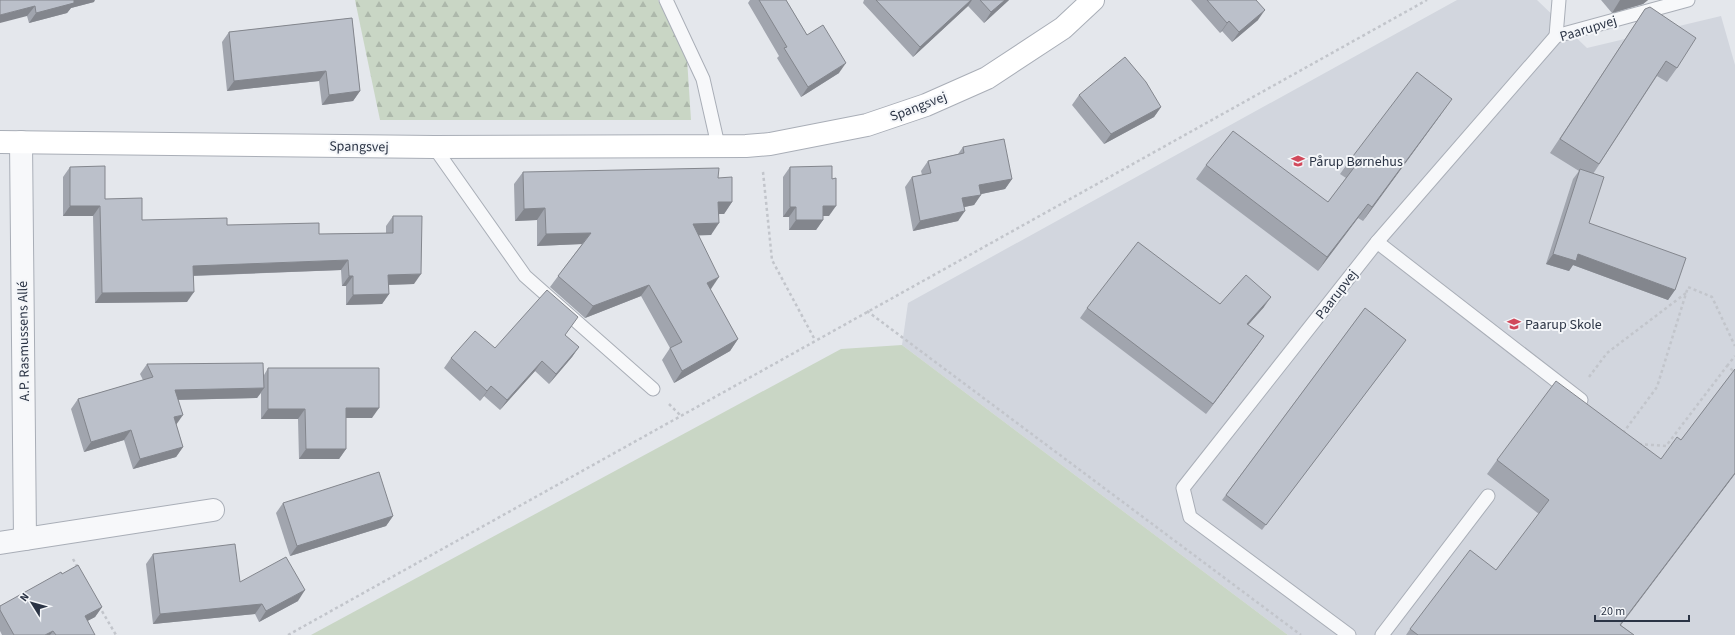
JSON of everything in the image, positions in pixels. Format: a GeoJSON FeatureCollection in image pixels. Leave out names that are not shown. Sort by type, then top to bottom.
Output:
{"type":"FeatureCollection","features":[{"type":"Feature","properties":{"kind":"street","name":"Spangsvej"},"geometry":{"type":"LineString","coordinates":[[11,142],[434,147],[760,145],[867,125],[931,103],[987,78],[1063,28],[1093,0]]}},
{"type":"Feature","properties":{"kind":"street","name":"A.P. Rasmussens Allé"},"geometry":{"type":"LineString","coordinates":[[11,142],[25,539]]}},
{"type":"Feature","properties":{"kind":"street"},"geometry":{"type":"LineString","coordinates":[[0,543],[213,510]]}},
{"type":"Feature","properties":{"kind":"lane"},"geometry":{"type":"LineString","coordinates":[[666,0],[703,79],[718,145]]}},
{"type":"Feature","properties":{"kind":"lane"},"geometry":{"type":"LineString","coordinates":[[1556,36],[1559,0]]}},
{"type":"Feature","properties":{"kind":"lane","name":"Paarupvej"},"geometry":{"type":"LineString","coordinates":[[1349,635],[1190,518],[1183,488],[1377,242],[1556,36],[1688,0]]}},
{"type":"Feature","properties":{"kind":"lane"},"geometry":{"type":"LineString","coordinates":[[434,147],[525,276],[652,389]]}},
{"type":"Feature","properties":{"kind":"lane"},"geometry":{"type":"LineString","coordinates":[[1377,242],[1623,433]]}},
{"type":"Feature","properties":{"kind":"lane"},"geometry":{"type":"LineString","coordinates":[[1382,635],[1488,496]]}},
{"type":"Feature","properties":{"kind":"path"},"geometry":{"type":"LineString","coordinates":[[288,635],[1427,0]]}},
{"type":"Feature","properties":{"kind":"path"},"geometry":{"type":"LineString","coordinates":[[760,145],[772,260],[815,340]]}},
{"type":"Feature","properties":{"kind":"path"},"geometry":{"type":"LineString","coordinates":[[1623,433],[1657,387],[1688,287],[1712,297],[1735,346]]}},
{"type":"Feature","properties":{"kind":"path"},"geometry":{"type":"LineString","coordinates":[[1575,395],[1607,353],[1686,292]]}},
{"type":"Feature","properties":{"kind":"path"},"geometry":{"type":"LineString","coordinates":[[867,311],[1301,635]]}},
{"type":"Feature","properties":{"kind":"path"},"geometry":{"type":"LineString","coordinates":[[1637,444],[1666,446],[1735,356]]}},
{"type":"Feature","properties":{"kind":"path"},"geometry":{"type":"LineString","coordinates":[[1727,366],[1735,372]]}},
{"type":"Feature","properties":{"kind":"path"},"geometry":{"type":"LineString","coordinates":[[59,534],[82,574]]}},
{"type":"Feature","properties":{"kind":"path"},"geometry":{"type":"LineString","coordinates":[[97,601],[116,635]]}},
{"type":"Feature","properties":{"kind":"shaded area","name":"Paarup Skole"},"geometry":{"type":"Polygon","coordinates":[[[1457,0],[1537,0],[1587,48],[1721,16],[1735,65],[1735,635],[1288,635],[902,345],[908,303],[1457,0]]]}},
{"type":"Feature","properties":{"kind":"green space"},"geometry":{"type":"Polygon","coordinates":[[[355,0],[658,0],[687,59],[691,120],[380,120],[355,0]]]}},
{"type":"Feature","properties":{"kind":"green space"},"geometry":{"type":"Polygon","coordinates":[[[902,345],[1288,635],[311,635],[841,349],[902,345]]]}},
{"type":"Feature","properties":{"kind":"building"},"geometry":{"type":"Polygon","coordinates":[[[0,0],[74,0],[74,3],[36,13],[35,6],[0,15],[0,0]]]}},
{"type":"Feature","properties":{"kind":"building"},"geometry":{"type":"Polygon","coordinates":[[[759,0],[786,0],[807,35],[823,25],[846,63],[808,87],[784,48],[787,47],[759,0]]]}},
{"type":"Feature","properties":{"kind":"building"},"geometry":{"type":"Polygon","coordinates":[[[876,0],[971,0],[920,47],[876,0]]]}},
{"type":"Feature","properties":{"kind":"building"},"geometry":{"type":"Polygon","coordinates":[[[980,0],[1005,0],[991,12],[980,0]]]}},
{"type":"Feature","properties":{"kind":"building"},"geometry":{"type":"Polygon","coordinates":[[[1207,0],[1256,0],[1265,10],[1239,32],[1229,21],[1227,23],[1207,0]]]}},
{"type":"Feature","properties":{"kind":"building"},"geometry":{"type":"Polygon","coordinates":[[[1650,7],[1696,38],[1677,68],[1666,61],[1599,164],[1560,139],[1645,9],[1650,7]]]}},
{"type":"Feature","properties":{"kind":"building"},"geometry":{"type":"Polygon","coordinates":[[[352,18],[360,91],[329,95],[326,71],[234,81],[229,32],[352,18]]]}},
{"type":"Feature","properties":{"kind":"building"},"geometry":{"type":"Polygon","coordinates":[[[1125,57],[1146,82],[1161,107],[1111,134],[1079,95],[1125,57]]]}},
{"type":"Feature","properties":{"kind":"building"},"geometry":{"type":"Polygon","coordinates":[[[1417,72],[1452,99],[1372,207],[1368,204],[1327,257],[1206,165],[1233,131],[1328,202],[1356,165],[1350,160],[1417,72]]]}},
{"type":"Feature","properties":{"kind":"building"},"geometry":{"type":"Polygon","coordinates":[[[1004,139],[1012,179],[979,185],[981,195],[962,198],[965,211],[920,221],[912,177],[931,173],[928,161],[964,153],[963,147],[1004,139]]]}},
{"type":"Feature","properties":{"kind":"building"},"geometry":{"type":"Polygon","coordinates":[[[105,166],[105,199],[142,198],[142,220],[227,218],[227,225],[319,223],[319,234],[393,233],[393,216],[422,216],[421,274],[388,275],[389,294],[353,295],[353,276],[349,276],[348,260],[193,266],[194,292],[102,293],[100,206],[70,206],[70,167],[105,166]]]}},
{"type":"Feature","properties":{"kind":"building"},"geometry":{"type":"Polygon","coordinates":[[[832,166],[832,179],[836,178],[836,206],[823,206],[823,220],[796,220],[796,207],[790,207],[790,167],[832,166]]]}},
{"type":"Feature","properties":{"kind":"building"},"geometry":{"type":"Polygon","coordinates":[[[719,168],[718,178],[732,177],[732,202],[718,202],[719,223],[693,224],[719,277],[707,283],[738,339],[682,371],[670,348],[682,342],[649,285],[593,306],[558,276],[591,233],[546,234],[545,208],[524,209],[523,172],[719,168]]]}},
{"type":"Feature","properties":{"kind":"building"},"geometry":{"type":"Polygon","coordinates":[[[1580,169],[1604,177],[1589,223],[1686,258],[1675,290],[1578,254],[1576,261],[1553,254],[1580,169]]]}},
{"type":"Feature","properties":{"kind":"building"},"geometry":{"type":"Polygon","coordinates":[[[1138,242],[1220,304],[1246,275],[1271,297],[1247,324],[1264,336],[1213,404],[1087,308],[1138,242]]]}},
{"type":"Feature","properties":{"kind":"building"},"geometry":{"type":"Polygon","coordinates":[[[547,290],[578,317],[565,335],[579,347],[556,374],[542,361],[507,400],[491,386],[487,391],[451,358],[475,331],[495,348],[547,290]]]}},
{"type":"Feature","properties":{"kind":"building"},"geometry":{"type":"Polygon","coordinates":[[[1365,308],[1406,340],[1266,525],[1226,495],[1365,308]]]}},
{"type":"Feature","properties":{"kind":"building"},"geometry":{"type":"Polygon","coordinates":[[[263,363],[264,388],[175,390],[183,415],[174,417],[183,447],[140,459],[131,430],[91,442],[78,399],[153,377],[147,364],[263,363]]]}},
{"type":"Feature","properties":{"kind":"building"},"geometry":{"type":"Polygon","coordinates":[[[268,368],[379,368],[379,408],[346,408],[346,449],[306,449],[305,409],[268,409],[268,368]]]}},
{"type":"Feature","properties":{"kind":"building"},"geometry":{"type":"Polygon","coordinates":[[[1735,369],[1735,473],[1620,625],[1634,635],[1418,635],[1410,629],[1470,550],[1496,570],[1549,500],[1497,460],[1556,381],[1661,459],[1677,437],[1681,440],[1735,369]]]}},
{"type":"Feature","properties":{"kind":"building"},"geometry":{"type":"Polygon","coordinates":[[[379,472],[393,516],[297,546],[283,503],[379,472]]]}},
{"type":"Feature","properties":{"kind":"building"},"geometry":{"type":"Polygon","coordinates":[[[235,544],[240,582],[286,557],[305,590],[266,611],[262,604],[160,614],[153,554],[235,544]]]}},
{"type":"Feature","properties":{"kind":"building"},"geometry":{"type":"Polygon","coordinates":[[[78,565],[102,607],[85,616],[95,635],[56,635],[53,631],[45,635],[14,635],[0,610],[0,606],[61,572],[62,574],[78,565]]]}},
{"type":"Feature","properties":{"kind":"place","name":"Pårup Børnehus"},"geometry":{"type":"Point","coordinates":[1298,161]}},
{"type":"Feature","properties":{"kind":"place","name":"Paarup Skole"},"geometry":{"type":"Point","coordinates":[1514,324]}}]}
